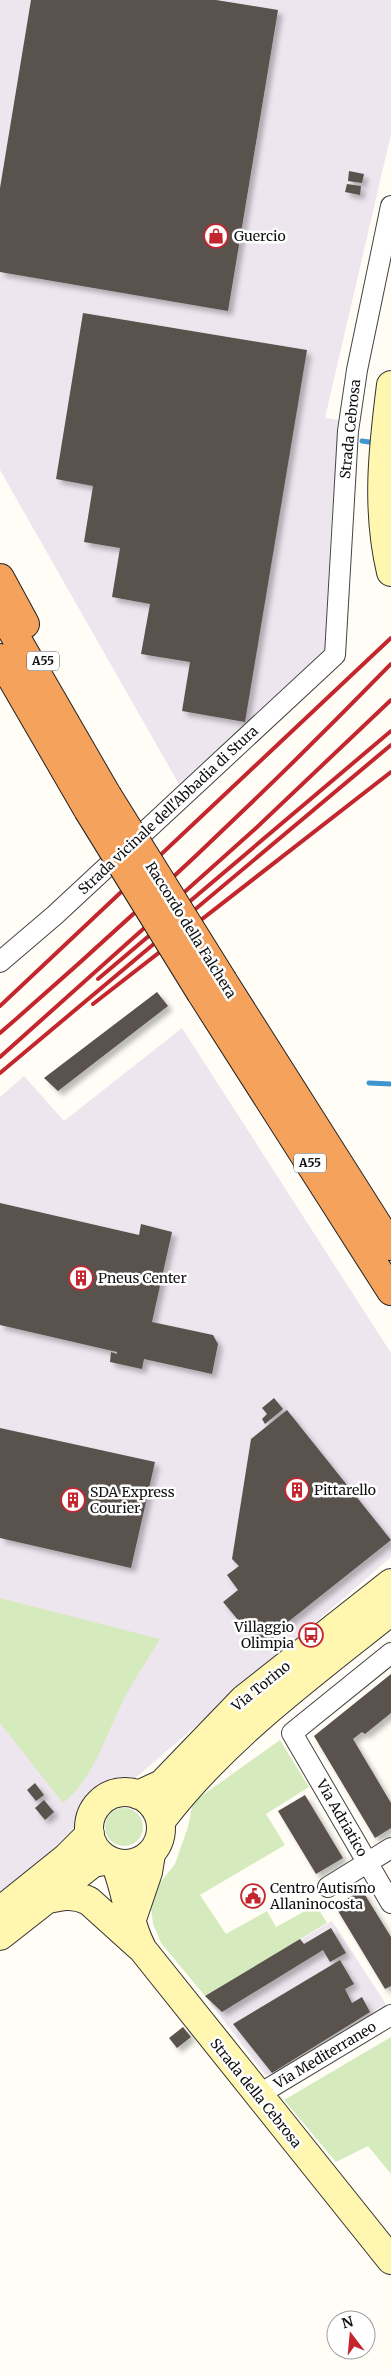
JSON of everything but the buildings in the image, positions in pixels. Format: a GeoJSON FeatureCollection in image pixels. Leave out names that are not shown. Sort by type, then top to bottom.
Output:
{"type":"FeatureCollection","features":[{"type":"Feature","properties":{"kind":"highway","name":"A55"},"geometry":{"type":"LineString","coordinates":[[0,578],[36,645],[79,746]]}},
{"type":"Feature","properties":{"kind":"highway","name":"Raccordo della Falchera"},"geometry":{"type":"LineString","coordinates":[[0,610],[79,746],[98,803]]}},
{"type":"Feature","properties":{"kind":"highway","name":"Raccordo della Falchera"},"geometry":{"type":"LineString","coordinates":[[0,658],[22,696],[98,803],[238,1028],[391,1291]]}},
{"type":"Feature","properties":{"kind":"highway"},"geometry":{"type":"LineString","coordinates":[[0,675],[22,696]]}},
{"type":"Feature","properties":{"kind":"highway","name":"Raccordo della Falchera"},"geometry":{"type":"LineString","coordinates":[[238,1028],[391,1246]]}},
{"type":"Feature","properties":{"kind":"main road"},"geometry":{"type":"LineString","coordinates":[[391,385],[382,454],[382,503],[384,530],[391,572]]}},
{"type":"Feature","properties":{"kind":"main road","name":"Via Torino"},"geometry":{"type":"LineString","coordinates":[[138,1795],[162,1784],[244,1699],[391,1583]]}},
{"type":"Feature","properties":{"kind":"main road","name":"Via Torino"},"geometry":{"type":"LineString","coordinates":[[160,1821],[238,1736],[391,1611]]}},
{"type":"Feature","properties":{"kind":"main road"},"geometry":{"type":"LineString","coordinates":[[112,1861],[99,1853],[90,1834],[93,1813],[101,1802],[120,1793],[138,1795],[152,1804],[160,1821],[159,1838],[151,1854],[148,1872],[132,1920]]}},
{"type":"Feature","properties":{"kind":"main road"},"geometry":{"type":"LineString","coordinates":[[0,1911],[66,1858],[90,1834]]}},
{"type":"Feature","properties":{"kind":"main road"},"geometry":{"type":"LineString","coordinates":[[0,1936],[93,1863],[112,1861],[130,1864],[138,1862],[151,1854]]}},
{"type":"Feature","properties":{"kind":"main road","name":"Strada della Cebrosa"},"geometry":{"type":"LineString","coordinates":[[112,1861],[122,1879],[133,1929],[143,1950],[391,2260]]}},
{"type":"Feature","properties":{"kind":"main road"},"geometry":{"type":"LineString","coordinates":[[45,1900],[72,1895],[89,1901],[143,1950]]}},
{"type":"Feature","properties":{"kind":"street","name":"Strada Cebrosa"},"geometry":{"type":"LineString","coordinates":[[335,655],[348,431],[357,370],[391,206]]}},
{"type":"Feature","properties":{"kind":"street","name":"Strada vicinale dell'Abbadia di Stura"},"geometry":{"type":"LineString","coordinates":[[0,962],[55,915],[335,655]]}},
{"type":"Feature","properties":{"kind":"street","name":"Via Adriatico"},"geometry":{"type":"LineString","coordinates":[[391,1653],[292,1733],[391,1903]]}},
{"type":"Feature","properties":{"kind":"street"},"geometry":{"type":"LineString","coordinates":[[328,1887],[391,1848]]}},
{"type":"Feature","properties":{"kind":"street","name":"Via Mediterraneo"},"geometry":{"type":"LineString","coordinates":[[258,2095],[391,2015]]}},
{"type":"Feature","properties":{"kind":"shaded area"},"geometry":{"type":"Polygon","coordinates":[[[0,0],[391,0],[391,134],[325,418],[340,420],[331,522],[325,649],[180,786],[0,470],[0,0]]]}},
{"type":"Feature","properties":{"kind":"shaded area"},"geometry":{"type":"Polygon","coordinates":[[[182,1028],[391,1353],[391,1557],[0,1895],[0,1097],[24,1076],[64,1121],[182,1028]]]}},
{"type":"Feature","properties":{"kind":"shaded area"},"geometry":{"type":"Polygon","coordinates":[[[332,1921],[386,2004],[266,2076],[205,1996],[332,1921]]]}},
{"type":"Feature","properties":{"kind":"green space"},"geometry":{"type":"Polygon","coordinates":[[[0,1598],[160,1639],[125,1696],[104,1744],[90,1770],[63,1803],[0,1723],[0,1598]]]}},
{"type":"Feature","properties":{"kind":"green space"},"geometry":{"type":"Polygon","coordinates":[[[280,1740],[309,1787],[266,1814],[285,1845],[200,1895],[226,1934],[267,1911],[276,1927],[316,1905],[327,1923],[205,1996],[161,1943],[153,1924],[151,1907],[159,1884],[175,1864],[188,1827],[193,1802],[280,1740]]]}},
{"type":"Feature","properties":{"kind":"green space"},"geometry":{"type":"Polygon","coordinates":[[[124,1808],[137,1814],[143,1827],[137,1840],[124,1846],[111,1840],[105,1827],[111,1814],[124,1808]]]}},
{"type":"Feature","properties":{"kind":"green space"},"geometry":{"type":"Polygon","coordinates":[[[391,2037],[391,2174],[368,2146],[336,2162],[284,2100],[391,2037]]]}},
{"type":"Feature","properties":{"kind":"waterway"},"geometry":{"type":"LineString","coordinates":[[362,441],[376,443]]}},
{"type":"Feature","properties":{"kind":"waterway"},"geometry":{"type":"LineString","coordinates":[[369,1083],[391,1084]]}},
{"type":"Feature","properties":{"kind":"railway"},"geometry":{"type":"LineString","coordinates":[[0,1006],[391,638]]}},
{"type":"Feature","properties":{"kind":"railway"},"geometry":{"type":"LineString","coordinates":[[0,1033],[199,853],[391,664]]}},
{"type":"Feature","properties":{"kind":"railway"},"geometry":{"type":"LineString","coordinates":[[0,1057],[255,829],[391,700]]}},
{"type":"Feature","properties":{"kind":"railway"},"geometry":{"type":"LineString","coordinates":[[98,979],[391,731]]}},
{"type":"Feature","properties":{"kind":"railway"},"geometry":{"type":"LineString","coordinates":[[0,1073],[391,745]]}},
{"type":"Feature","properties":{"kind":"railway"},"geometry":{"type":"LineString","coordinates":[[93,1004],[391,772]]}},
{"type":"Feature","properties":{"kind":"place","name":"Guercio"},"geometry":{"type":"Point","coordinates":[216,236]}},
{"type":"Feature","properties":{"kind":"place","name":"Pneus Center"},"geometry":{"type":"Point","coordinates":[81,1278]}},
{"type":"Feature","properties":{"kind":"place","name":"Pittarello"},"geometry":{"type":"Point","coordinates":[297,1490]}},
{"type":"Feature","properties":{"kind":"place","name":"SDA Express Courier"},"geometry":{"type":"Point","coordinates":[73,1500]}},
{"type":"Feature","properties":{"kind":"place","name":"Villaggio Olimpia"},"geometry":{"type":"Point","coordinates":[311,1635]}},
{"type":"Feature","properties":{"kind":"place","name":"Centro Autismo Allaninocosta"},"geometry":{"type":"Point","coordinates":[253,1896]}}]}
